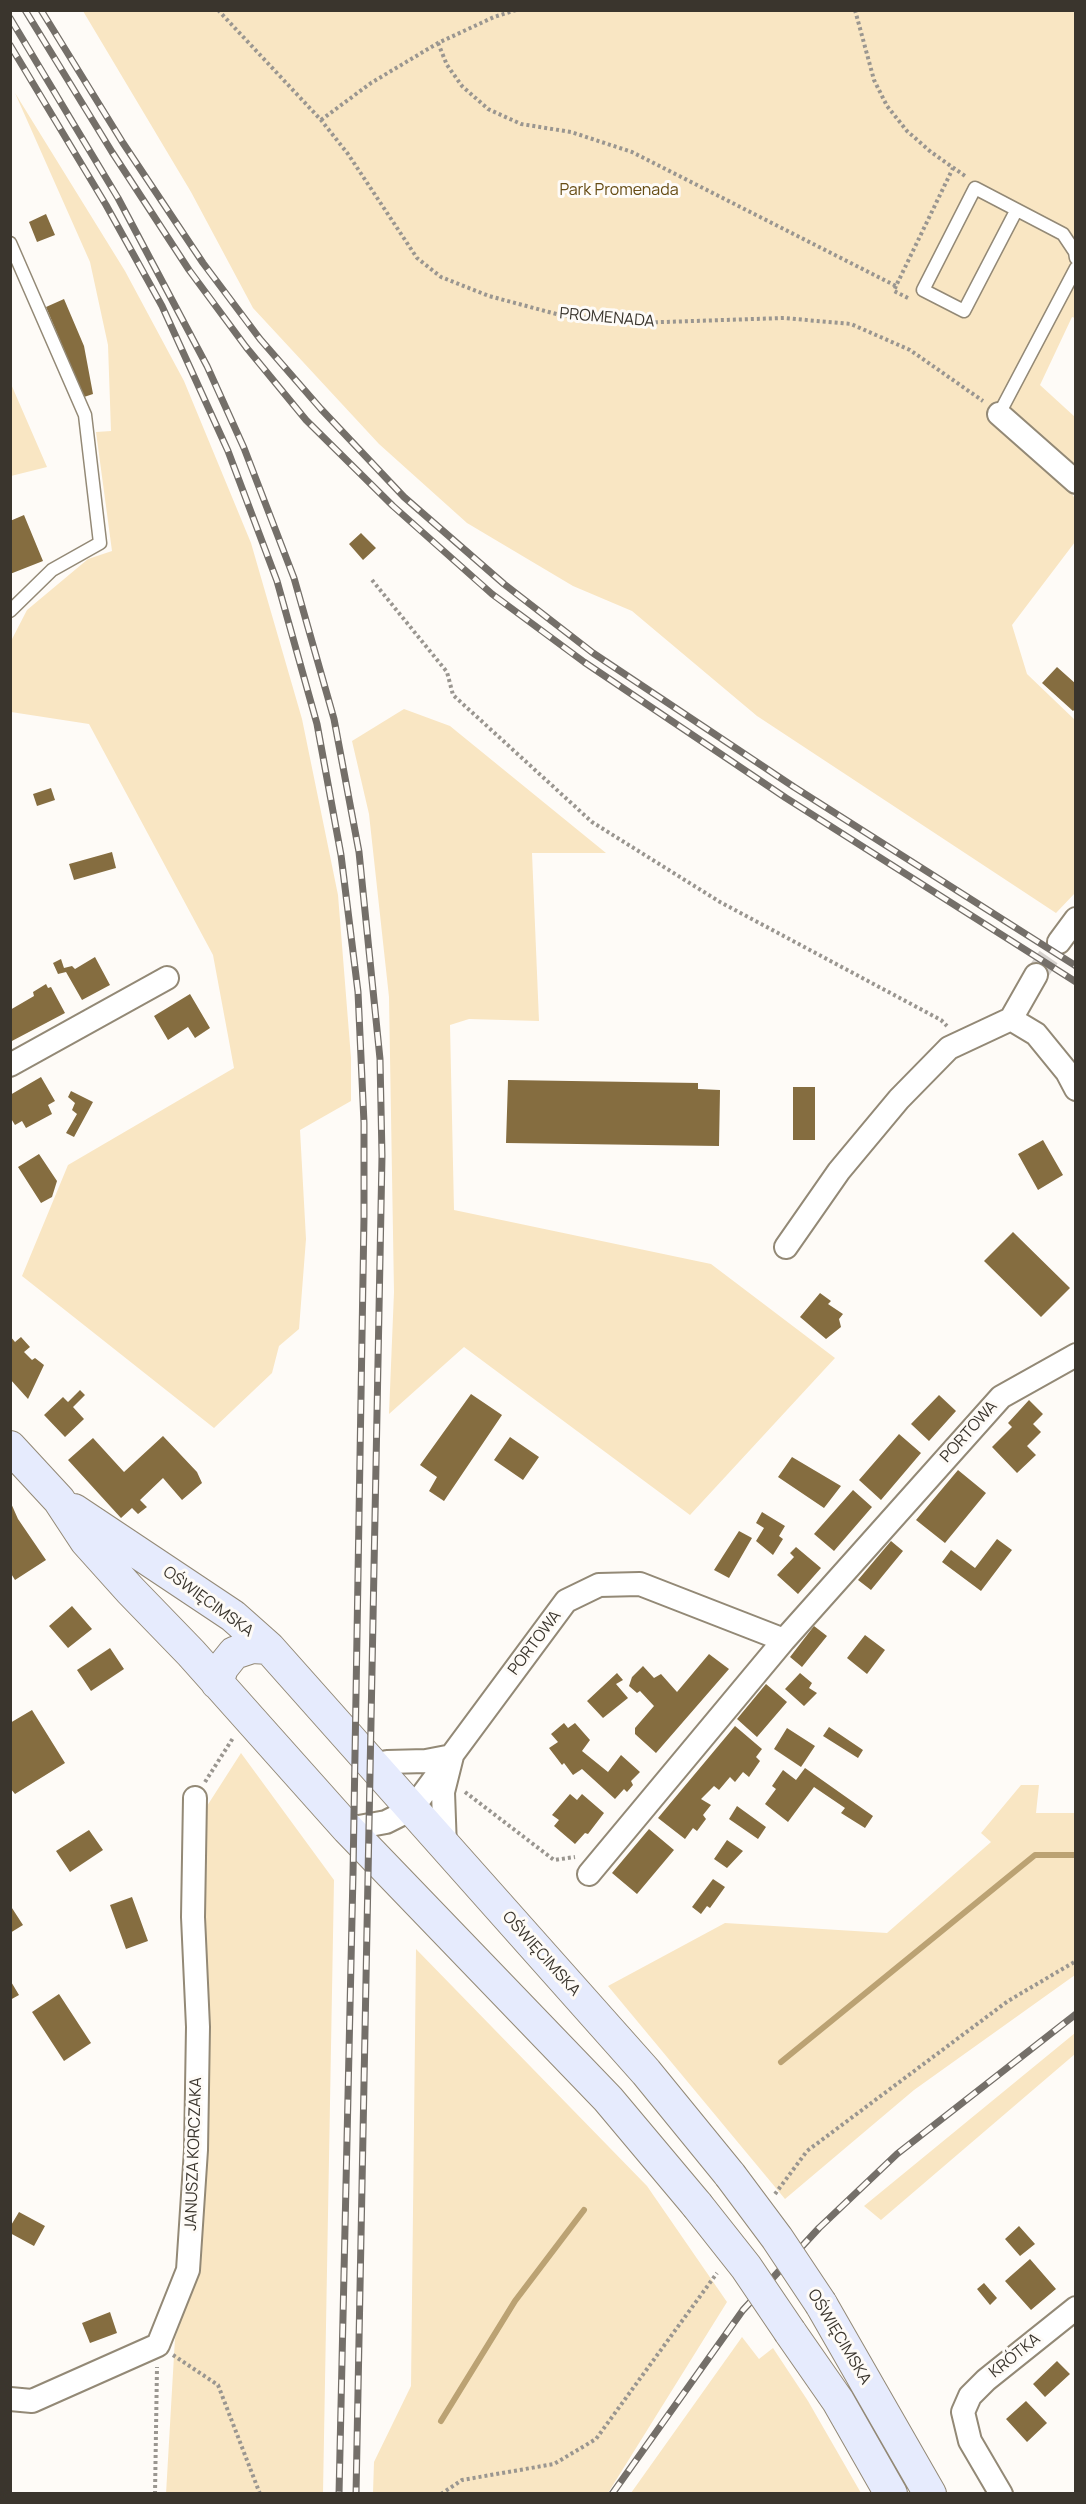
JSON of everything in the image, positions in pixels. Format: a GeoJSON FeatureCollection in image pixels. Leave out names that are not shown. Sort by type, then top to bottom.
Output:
{"type":"FeatureCollection","features":[{"type":"Feature","properties":{"kind":"main road","name":"OŚWIĘCIMSKA"},"geometry":{"type":"LineString","coordinates":[[10,1447],[59,1500],[86,1541],[348,1828],[608,2099],[746,2267],[838,2401],[891,2493]]}},
{"type":"Feature","properties":{"kind":"main road","name":"OŚWIĘCIMSKA"},"geometry":{"type":"LineString","coordinates":[[59,1500],[233,1616],[269,1648],[646,2072],[730,2175],[777,2238],[820,2304],[930,2493]]}},
{"type":"Feature","properties":{"kind":"main road"},"geometry":{"type":"LineString","coordinates":[[218,1683],[222,1668],[234,1653],[252,1647],[269,1648]]}},
{"type":"Feature","properties":{"kind":"street"},"geometry":{"type":"LineString","coordinates":[[999,414],[1076,482]]}},
{"type":"Feature","properties":{"kind":"street"},"geometry":{"type":"LineString","coordinates":[[1059,942],[1076,919]]}},
{"type":"Feature","properties":{"kind":"street"},"geometry":{"type":"LineString","coordinates":[[786,1247],[839,1172],[899,1099],[948,1048],[1011,1018],[1036,975]]}},
{"type":"Feature","properties":{"kind":"street"},"geometry":{"type":"LineString","coordinates":[[10,1065],[167,978]]}},
{"type":"Feature","properties":{"kind":"street"},"geometry":{"type":"LineString","coordinates":[[1011,1018],[1036,1034],[1067,1072],[1076,1089]]}},
{"type":"Feature","properties":{"kind":"street","name":"PORTOWA"},"geometry":{"type":"LineString","coordinates":[[587,1865],[1000,1397],[1076,1355]]}},
{"type":"Feature","properties":{"kind":"street","name":"PORTOWA"},"geometry":{"type":"LineString","coordinates":[[412,1809],[566,1601],[599,1585],[640,1584],[784,1640]]}},
{"type":"Feature","properties":{"kind":"street"},"geometry":{"type":"LineString","coordinates":[[374,1766],[387,1762],[426,1761],[452,1756]]}},
{"type":"Feature","properties":{"kind":"street","name":"PORTOWA"},"geometry":{"type":"LineString","coordinates":[[445,1848],[444,1792],[452,1756]]}},
{"type":"Feature","properties":{"kind":"street","name":"JANUSZA KORCZAKA"},"geometry":{"type":"LineString","coordinates":[[158,2345],[188,2270],[193,2198],[198,2027],[193,1917],[200,1789]]}},
{"type":"Feature","properties":{"kind":"street"},"geometry":{"type":"LineString","coordinates":[[348,1828],[386,1822],[412,1809]]}},
{"type":"Feature","properties":{"kind":"street","name":"KRÓTKA"},"geometry":{"type":"LineString","coordinates":[[1001,2493],[970,2441],[963,2412],[970,2396],[986,2380],[1076,2308]]}},
{"type":"Feature","properties":{"kind":"street"},"geometry":{"type":"LineString","coordinates":[[10,2399],[32,2401],[158,2345]]}},
{"type":"Feature","properties":{"kind":"lane"},"geometry":{"type":"LineString","coordinates":[[1016,211],[964,311],[923,290],[975,188],[1063,234],[1075,252],[1076,258]]}},
{"type":"Feature","properties":{"kind":"lane"},"geometry":{"type":"LineString","coordinates":[[10,243],[85,415],[100,543],[52,570],[10,611]]}},
{"type":"Feature","properties":{"kind":"lane"},"geometry":{"type":"LineString","coordinates":[[999,414],[1076,268]]}},
{"type":"Feature","properties":{"kind":"path","name":"PROMENADA"},"geometry":{"type":"LineString","coordinates":[[218,10],[321,120],[348,154],[417,258],[441,278],[489,296],[560,315],[634,323],[784,318],[851,324],[910,350],[942,370],[999,414]]}},
{"type":"Feature","properties":{"kind":"path"},"geometry":{"type":"LineString","coordinates":[[321,120],[371,82],[438,43],[494,17],[516,10]]}},
{"type":"Feature","properties":{"kind":"path"},"geometry":{"type":"LineString","coordinates":[[855,10],[874,80],[887,106],[907,130],[970,179],[975,188]]}},
{"type":"Feature","properties":{"kind":"path"},"geometry":{"type":"LineString","coordinates":[[438,43],[447,65],[462,86],[488,109],[521,123],[572,132],[632,152],[896,286],[953,168]]}},
{"type":"Feature","properties":{"kind":"path"},"geometry":{"type":"LineString","coordinates":[[372,580],[447,672],[453,695],[592,822],[720,902],[941,1020],[962,1041]]}},
{"type":"Feature","properties":{"kind":"path"},"geometry":{"type":"LineString","coordinates":[[200,1789],[227,1743],[238,1733]]}},
{"type":"Feature","properties":{"kind":"path"},"geometry":{"type":"LineString","coordinates":[[456,1787],[468,1793],[554,1860],[587,1865]]}},
{"type":"Feature","properties":{"kind":"path"},"geometry":{"type":"LineString","coordinates":[[807,2151],[1008,2001],[1076,1961]]}},
{"type":"Feature","properties":{"kind":"path"},"geometry":{"type":"LineString","coordinates":[[441,2493],[462,2480],[554,2464],[596,2439],[705,2290]]}},
{"type":"Feature","properties":{"kind":"path"},"geometry":{"type":"LineString","coordinates":[[155,2493],[158,2345]]}},
{"type":"Feature","properties":{"kind":"path"},"geometry":{"type":"LineString","coordinates":[[158,2345],[218,2385],[260,2493]]}},
{"type":"Feature","properties":{"kind":"green space","name":"Park Promenada"},"geometry":{"type":"Polygon","coordinates":[[[83,11],[1075,11],[1075,318],[1072,317],[1040,385],[1075,417],[1075,469],[1023,423],[1026,453],[1068,487],[1075,499],[1075,542],[1012,625],[1027,674],[1075,720],[1075,893],[1056,913],[757,716],[632,611],[573,586],[467,523],[379,444],[253,308],[191,192],[83,11]]]}},
{"type":"Feature","properties":{"kind":"green space"},"geometry":{"type":"Polygon","coordinates":[[[15,93],[125,271],[184,381],[251,543],[302,719],[338,895],[351,1058],[351,1101],[300,1130],[306,1239],[299,1329],[279,1346],[272,1373],[214,1428],[22,1276],[68,1165],[234,1068],[213,955],[89,724],[11,712],[11,641],[27,610],[88,559],[112,551],[96,432],[111,431],[108,345],[90,262],[15,93]]]}},
{"type":"Feature","properties":{"kind":"green space"},"geometry":{"type":"Polygon","coordinates":[[[11,384],[47,467],[10,476],[11,384]]]}},
{"type":"Feature","properties":{"kind":"green space"},"geometry":{"type":"Polygon","coordinates":[[[404,709],[450,726],[606,853],[532,853],[539,1021],[469,1019],[450,1025],[454,1210],[711,1264],[835,1358],[690,1515],[464,1347],[389,1414],[394,1292],[389,997],[369,814],[352,741],[404,709]]]}},
{"type":"Feature","properties":{"kind":"green space"},"geometry":{"type":"Polygon","coordinates":[[[241,1753],[334,1880],[323,2493],[166,2494],[175,2338],[201,2262],[207,1806],[241,1753]]]}},
{"type":"Feature","properties":{"kind":"green space"},"geometry":{"type":"Polygon","coordinates":[[[1021,1785],[1039,1785],[1036,1813],[1075,1813],[1075,1975],[914,2090],[785,2199],[608,1986],[725,1923],[887,1933],[991,1842],[981,1833],[1021,1785]]]}},
{"type":"Feature","properties":{"kind":"green space"},"geometry":{"type":"Polygon","coordinates":[[[416,1949],[647,2186],[727,2302],[608,2493],[373,2493],[374,2462],[411,2386],[416,1949]]]}},
{"type":"Feature","properties":{"kind":"green space"},"geometry":{"type":"Polygon","coordinates":[[[1075,2033],[1075,2054],[881,2220],[864,2206],[1075,2033]]]}},
{"type":"Feature","properties":{"kind":"green space"},"geometry":{"type":"Polygon","coordinates":[[[742,2337],[759,2359],[773,2348],[808,2401],[861,2493],[631,2493],[742,2337]]]}},
{"type":"Feature","properties":{"kind":"building"},"geometry":{"type":"Polygon","coordinates":[[[46,214],[55,235],[37,242],[29,222],[46,214]]]}},
{"type":"Feature","properties":{"kind":"building"},"geometry":{"type":"Polygon","coordinates":[[[64,299],[84,346],[93,394],[84,397],[46,307],[64,299]]]}},
{"type":"Feature","properties":{"kind":"building"},"geometry":{"type":"Polygon","coordinates":[[[24,515],[43,561],[10,574],[10,521],[24,515]]]}},
{"type":"Feature","properties":{"kind":"building"},"geometry":{"type":"Polygon","coordinates":[[[361,533],[376,548],[363,560],[349,544],[361,533]]]}},
{"type":"Feature","properties":{"kind":"building"},"geometry":{"type":"Polygon","coordinates":[[[1057,667],[1076,684],[1076,708],[1073,711],[1042,683],[1057,667]]]}},
{"type":"Feature","properties":{"kind":"building"},"geometry":{"type":"Polygon","coordinates":[[[51,788],[55,800],[37,806],[33,794],[51,788]]]}},
{"type":"Feature","properties":{"kind":"building"},"geometry":{"type":"Polygon","coordinates":[[[112,852],[116,868],[74,880],[69,864],[112,852]]]}},
{"type":"Feature","properties":{"kind":"building"},"geometry":{"type":"Polygon","coordinates":[[[95,957],[110,985],[82,1000],[66,972],[58,974],[53,963],[61,959],[64,968],[72,966],[75,969],[95,957]]]}},
{"type":"Feature","properties":{"kind":"building"},"geometry":{"type":"Polygon","coordinates":[[[46,984],[48,988],[51,987],[65,1013],[10,1042],[10,1010],[34,996],[33,992],[46,984]]]}},
{"type":"Feature","properties":{"kind":"building"},"geometry":{"type":"Polygon","coordinates":[[[190,994],[210,1028],[195,1038],[188,1027],[168,1040],[154,1016],[190,994]]]}},
{"type":"Feature","properties":{"kind":"building"},"geometry":{"type":"Polygon","coordinates":[[[41,1077],[55,1101],[48,1105],[52,1114],[26,1128],[22,1121],[15,1125],[10,1117],[10,1095],[41,1077]]]}},
{"type":"Feature","properties":{"kind":"building"},"geometry":{"type":"Polygon","coordinates":[[[508,1080],[698,1083],[698,1089],[720,1090],[719,1146],[506,1143],[508,1080]]]}},
{"type":"Feature","properties":{"kind":"building"},"geometry":{"type":"Polygon","coordinates":[[[793,1087],[815,1087],[815,1140],[793,1140],[793,1087]]]}},
{"type":"Feature","properties":{"kind":"building"},"geometry":{"type":"Polygon","coordinates":[[[71,1091],[93,1102],[74,1137],[66,1133],[77,1114],[72,1110],[75,1103],[68,1097],[71,1091]]]}},
{"type":"Feature","properties":{"kind":"building"},"geometry":{"type":"Polygon","coordinates":[[[1043,1140],[1063,1175],[1038,1190],[1018,1154],[1043,1140]]]}},
{"type":"Feature","properties":{"kind":"building"},"geometry":{"type":"Polygon","coordinates":[[[39,1154],[57,1181],[52,1197],[41,1203],[18,1167],[39,1154]]]}},
{"type":"Feature","properties":{"kind":"building"},"geometry":{"type":"Polygon","coordinates":[[[1013,1232],[1070,1288],[1041,1317],[984,1261],[1013,1232]]]}},
{"type":"Feature","properties":{"kind":"building"},"geometry":{"type":"Polygon","coordinates":[[[820,1293],[831,1301],[828,1304],[843,1314],[839,1319],[841,1327],[826,1339],[800,1317],[820,1293]]]}},
{"type":"Feature","properties":{"kind":"building"},"geometry":{"type":"Polygon","coordinates":[[[10,1336],[15,1342],[21,1337],[30,1347],[24,1352],[32,1360],[35,1358],[44,1365],[28,1399],[10,1379],[10,1336]]]}},
{"type":"Feature","properties":{"kind":"building"},"geometry":{"type":"Polygon","coordinates":[[[80,1390],[85,1395],[73,1407],[84,1419],[65,1437],[44,1415],[63,1397],[68,1402],[80,1390]]]}},
{"type":"Feature","properties":{"kind":"building"},"geometry":{"type":"Polygon","coordinates":[[[471,1394],[502,1415],[444,1501],[429,1491],[437,1477],[420,1465],[471,1394]]]}},
{"type":"Feature","properties":{"kind":"building"},"geometry":{"type":"Polygon","coordinates":[[[939,1395],[956,1411],[929,1441],[911,1424],[939,1395]]]}},
{"type":"Feature","properties":{"kind":"building"},"geometry":{"type":"Polygon","coordinates":[[[1029,1400],[1043,1414],[1033,1424],[1041,1432],[1027,1446],[1036,1455],[1017,1473],[992,1447],[1012,1427],[1008,1423],[1029,1400]]]}},
{"type":"Feature","properties":{"kind":"building"},"geometry":{"type":"Polygon","coordinates":[[[899,1434],[921,1453],[881,1500],[859,1480],[899,1434]]]}},
{"type":"Feature","properties":{"kind":"building"},"geometry":{"type":"Polygon","coordinates":[[[163,1436],[197,1472],[202,1483],[182,1500],[163,1478],[140,1500],[147,1507],[138,1514],[132,1508],[121,1518],[68,1460],[93,1438],[124,1472],[163,1436]]]}},
{"type":"Feature","properties":{"kind":"building"},"geometry":{"type":"Polygon","coordinates":[[[510,1437],[539,1457],[523,1480],[494,1460],[510,1437]]]}},
{"type":"Feature","properties":{"kind":"building"},"geometry":{"type":"Polygon","coordinates":[[[792,1457],[841,1486],[824,1508],[778,1477],[792,1457]]]}},
{"type":"Feature","properties":{"kind":"building"},"geometry":{"type":"Polygon","coordinates":[[[958,1470],[986,1493],[945,1543],[916,1520],[958,1470]]]}},
{"type":"Feature","properties":{"kind":"building"},"geometry":{"type":"Polygon","coordinates":[[[853,1490],[872,1507],[834,1551],[814,1534],[853,1490]]]}},
{"type":"Feature","properties":{"kind":"building"},"geometry":{"type":"Polygon","coordinates":[[[10,1501],[18,1519],[46,1560],[15,1580],[10,1572],[10,1501]]]}},
{"type":"Feature","properties":{"kind":"building"},"geometry":{"type":"Polygon","coordinates":[[[762,1512],[785,1526],[779,1536],[783,1539],[773,1555],[756,1541],[764,1528],[756,1523],[762,1512]]]}},
{"type":"Feature","properties":{"kind":"building"},"geometry":{"type":"Polygon","coordinates":[[[739,1531],[752,1538],[729,1578],[714,1570],[739,1531]]]}},
{"type":"Feature","properties":{"kind":"building"},"geometry":{"type":"Polygon","coordinates":[[[997,1539],[1012,1550],[981,1591],[942,1562],[951,1550],[975,1568],[997,1539]]]}},
{"type":"Feature","properties":{"kind":"building"},"geometry":{"type":"Polygon","coordinates":[[[891,1541],[903,1551],[871,1590],[858,1580],[891,1541]]]}},
{"type":"Feature","properties":{"kind":"building"},"geometry":{"type":"Polygon","coordinates":[[[796,1547],[821,1568],[798,1594],[777,1575],[794,1557],[790,1553],[796,1547]]]}},
{"type":"Feature","properties":{"kind":"building"},"geometry":{"type":"Polygon","coordinates":[[[72,1606],[92,1629],[68,1648],[49,1626],[72,1606]]]}},
{"type":"Feature","properties":{"kind":"building"},"geometry":{"type":"Polygon","coordinates":[[[814,1626],[827,1636],[802,1667],[790,1657],[814,1626]]]}},
{"type":"Feature","properties":{"kind":"building"},"geometry":{"type":"Polygon","coordinates":[[[865,1635],[885,1650],[867,1674],[847,1658],[865,1635]]]}},
{"type":"Feature","properties":{"kind":"building"},"geometry":{"type":"Polygon","coordinates":[[[110,1648],[124,1669],[91,1691],[77,1670],[110,1648]]]}},
{"type":"Feature","properties":{"kind":"building"},"geometry":{"type":"Polygon","coordinates":[[[709,1654],[729,1669],[656,1753],[635,1734],[635,1728],[654,1706],[640,1691],[637,1693],[629,1686],[632,1677],[643,1666],[654,1678],[661,1674],[677,1692],[709,1654]]]}},
{"type":"Feature","properties":{"kind":"building"},"geometry":{"type":"Polygon","coordinates":[[[617,1673],[623,1680],[616,1684],[628,1698],[603,1718],[587,1701],[617,1673]]]}},
{"type":"Feature","properties":{"kind":"building"},"geometry":{"type":"Polygon","coordinates":[[[800,1673],[812,1683],[809,1688],[817,1693],[804,1706],[785,1689],[800,1673]]]}},
{"type":"Feature","properties":{"kind":"building"},"geometry":{"type":"Polygon","coordinates":[[[766,1684],[787,1702],[757,1737],[737,1719],[766,1684]]]}},
{"type":"Feature","properties":{"kind":"building"},"geometry":{"type":"Polygon","coordinates":[[[32,1710],[65,1763],[15,1794],[10,1788],[10,1723],[32,1710]]]}},
{"type":"Feature","properties":{"kind":"building"},"geometry":{"type":"Polygon","coordinates":[[[564,1723],[568,1728],[575,1723],[590,1740],[582,1751],[608,1772],[621,1755],[640,1772],[631,1781],[633,1785],[627,1792],[624,1789],[615,1799],[582,1769],[573,1775],[564,1763],[562,1765],[549,1748],[558,1742],[551,1734],[564,1723]]]}},
{"type":"Feature","properties":{"kind":"building"},"geometry":{"type":"Polygon","coordinates":[[[735,1726],[762,1749],[756,1757],[760,1761],[749,1777],[743,1772],[735,1782],[730,1777],[719,1790],[714,1786],[701,1799],[711,1805],[703,1815],[706,1819],[697,1831],[693,1828],[685,1839],[658,1818],[735,1726]]]}},
{"type":"Feature","properties":{"kind":"building"},"geometry":{"type":"Polygon","coordinates":[[[829,1727],[863,1750],[858,1758],[823,1736],[829,1727]]]}},
{"type":"Feature","properties":{"kind":"building"},"geometry":{"type":"Polygon","coordinates":[[[787,1728],[815,1746],[801,1767],[774,1749],[787,1728]]]}},
{"type":"Feature","properties":{"kind":"building"},"geometry":{"type":"Polygon","coordinates":[[[805,1768],[873,1816],[865,1828],[841,1813],[845,1808],[814,1787],[788,1822],[765,1804],[776,1789],[772,1786],[783,1770],[796,1780],[805,1768]]]}},
{"type":"Feature","properties":{"kind":"building"},"geometry":{"type":"Polygon","coordinates":[[[570,1794],[577,1800],[582,1794],[604,1813],[588,1834],[585,1833],[575,1844],[554,1826],[559,1820],[552,1815],[570,1794]]]}},
{"type":"Feature","properties":{"kind":"building"},"geometry":{"type":"Polygon","coordinates":[[[737,1806],[766,1827],[758,1839],[729,1819],[737,1806]]]}},
{"type":"Feature","properties":{"kind":"building"},"geometry":{"type":"Polygon","coordinates":[[[649,1829],[674,1850],[637,1894],[612,1873],[649,1829]]]}},
{"type":"Feature","properties":{"kind":"building"},"geometry":{"type":"Polygon","coordinates":[[[89,1830],[103,1850],[70,1872],[56,1851],[89,1830]]]}},
{"type":"Feature","properties":{"kind":"building"},"geometry":{"type":"Polygon","coordinates":[[[727,1840],[743,1851],[727,1868],[714,1859],[727,1840]]]}},
{"type":"Feature","properties":{"kind":"building"},"geometry":{"type":"Polygon","coordinates":[[[713,1879],[725,1887],[710,1908],[707,1906],[701,1914],[692,1907],[713,1879]]]}},
{"type":"Feature","properties":{"kind":"building"},"geometry":{"type":"Polygon","coordinates":[[[132,1897],[148,1941],[126,1949],[110,1905],[132,1897]]]}},
{"type":"Feature","properties":{"kind":"building"},"geometry":{"type":"Polygon","coordinates":[[[10,1905],[23,1925],[10,1933],[10,1905]]]}},
{"type":"Feature","properties":{"kind":"building"},"geometry":{"type":"Polygon","coordinates":[[[10,1980],[19,1995],[10,2000],[10,1980]]]}},
{"type":"Feature","properties":{"kind":"building"},"geometry":{"type":"Polygon","coordinates":[[[59,1994],[91,2043],[64,2061],[32,2012],[59,1994]]]}},
{"type":"Feature","properties":{"kind":"building"},"geometry":{"type":"Polygon","coordinates":[[[19,2212],[45,2226],[34,2246],[10,2233],[10,2227],[19,2212]]]}},
{"type":"Feature","properties":{"kind":"building"},"geometry":{"type":"Polygon","coordinates":[[[1019,2226],[1035,2244],[1020,2256],[1005,2239],[1019,2226]]]}},
{"type":"Feature","properties":{"kind":"building"},"geometry":{"type":"Polygon","coordinates":[[[1030,2259],[1056,2289],[1031,2310],[1005,2281],[1030,2259]]]}},
{"type":"Feature","properties":{"kind":"building"},"geometry":{"type":"Polygon","coordinates":[[[984,2283],[997,2298],[990,2305],[977,2289],[984,2283]]]}},
{"type":"Feature","properties":{"kind":"building"},"geometry":{"type":"Polygon","coordinates":[[[110,2312],[117,2333],[90,2343],[82,2323],[110,2312]]]}},
{"type":"Feature","properties":{"kind":"building"},"geometry":{"type":"Polygon","coordinates":[[[1057,2361],[1070,2374],[1045,2397],[1033,2384],[1057,2361]]]}},
{"type":"Feature","properties":{"kind":"building"},"geometry":{"type":"Polygon","coordinates":[[[1026,2401],[1047,2423],[1027,2442],[1006,2419],[1026,2401]]]}},
{"type":"Feature","properties":{"kind":"waterway"},"geometry":{"type":"LineString","coordinates":[[781,2062],[1035,1855],[1076,1855]]}},
{"type":"Feature","properties":{"kind":"waterway"},"geometry":{"type":"LineString","coordinates":[[441,2421],[515,2301],[584,2210]]}},
{"type":"Feature","properties":{"kind":"tunnel"},"geometry":{"type":"LineString","coordinates":[[1036,975],[1059,942]]}},
{"type":"Feature","properties":{"kind":"railway"},"geometry":{"type":"LineString","coordinates":[[25,10],[112,152],[189,270],[246,347],[306,420],[393,506],[492,594],[584,662],[786,798],[1076,982]]}},
{"type":"Feature","properties":{"kind":"railway"},"geometry":{"type":"LineString","coordinates":[[41,10],[123,143],[203,263],[260,339],[321,409],[404,497],[504,584],[593,653],[794,787],[1076,966]]}},
{"type":"Feature","properties":{"kind":"railway"},"geometry":{"type":"LineString","coordinates":[[10,18],[118,198],[207,366],[244,448],[294,578],[334,719],[359,852],[380,1059],[382,1156],[356,2494]]}},
{"type":"Feature","properties":{"kind":"railway"},"geometry":{"type":"LineString","coordinates":[[10,45],[106,205],[162,306],[228,451],[277,581],[317,724],[341,855],[358,992],[364,1123],[364,1217],[353,1874],[339,2494]]}},
{"type":"Feature","properties":{"kind":"railway"},"geometry":{"type":"LineString","coordinates":[[612,2494],[743,2310],[819,2228],[897,2154],[1076,2014]]}}]}
